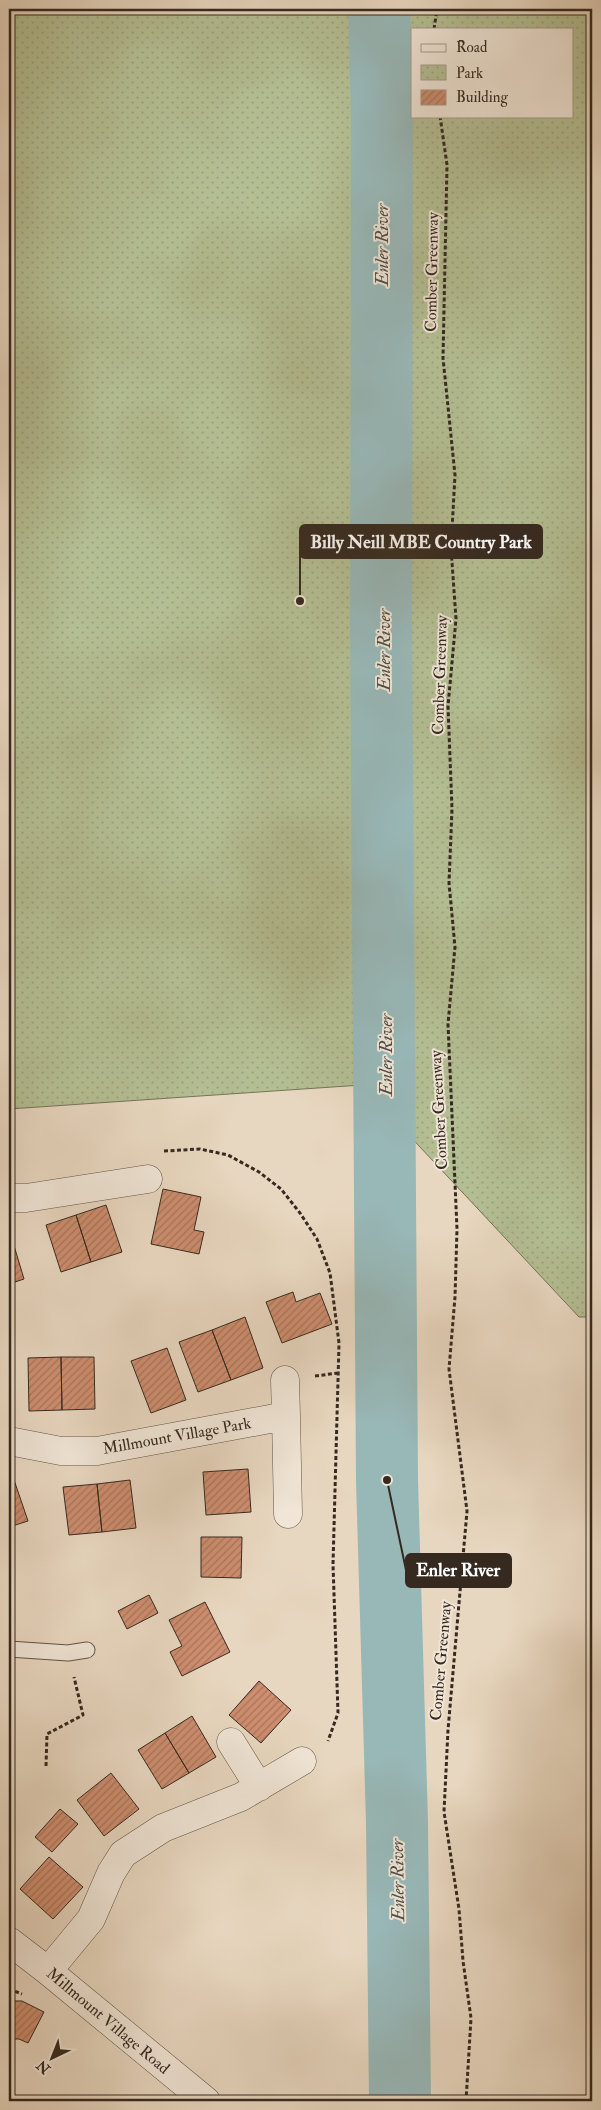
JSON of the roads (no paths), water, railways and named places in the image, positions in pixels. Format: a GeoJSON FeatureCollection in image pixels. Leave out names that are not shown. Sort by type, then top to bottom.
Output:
{"type":"FeatureCollection","features":[{"type":"Feature","properties":{"kind":"street"},"geometry":{"type":"LineString","coordinates":[[9,1198],[26,1198],[148,1178]]}},
{"type":"Feature","properties":{"kind":"street"},"geometry":{"type":"LineString","coordinates":[[285,1380],[288,1514]]}},
{"type":"Feature","properties":{"kind":"street","name":"Millmount Village Park"},"geometry":{"type":"LineString","coordinates":[[9,1441],[61,1450],[97,1451],[286,1416]]}},
{"type":"Feature","properties":{"kind":"street"},"geometry":{"type":"LineString","coordinates":[[231,1742],[259,1787]]}},
{"type":"Feature","properties":{"kind":"street"},"geometry":{"type":"LineString","coordinates":[[48,1971],[91,1919],[111,1873],[123,1854],[163,1828],[241,1797],[302,1761]]}},
{"type":"Feature","properties":{"kind":"street","name":"Millmount Village Road"},"geometry":{"type":"LineString","coordinates":[[9,1941],[206,2101]]}},
{"type":"Feature","properties":{"kind":"lane"},"geometry":{"type":"LineString","coordinates":[[9,1649],[68,1653],[87,1650]]}},
{"type":"Feature","properties":{"kind":"waterway","name":"Enler River"},"geometry":{"type":"LineString","coordinates":[[379,9],[382,122],[381,624],[387,1480],[397,1822],[400,2101]]}},
{"type":"Feature","properties":{"kind":"place","name":"Billy Neill MBE Country Park"},"geometry":{"type":"Point","coordinates":[300,601]}},
{"type":"Feature","properties":{"kind":"place","name":"Enler River"},"geometry":{"type":"Point","coordinates":[387,1480]}}]}
